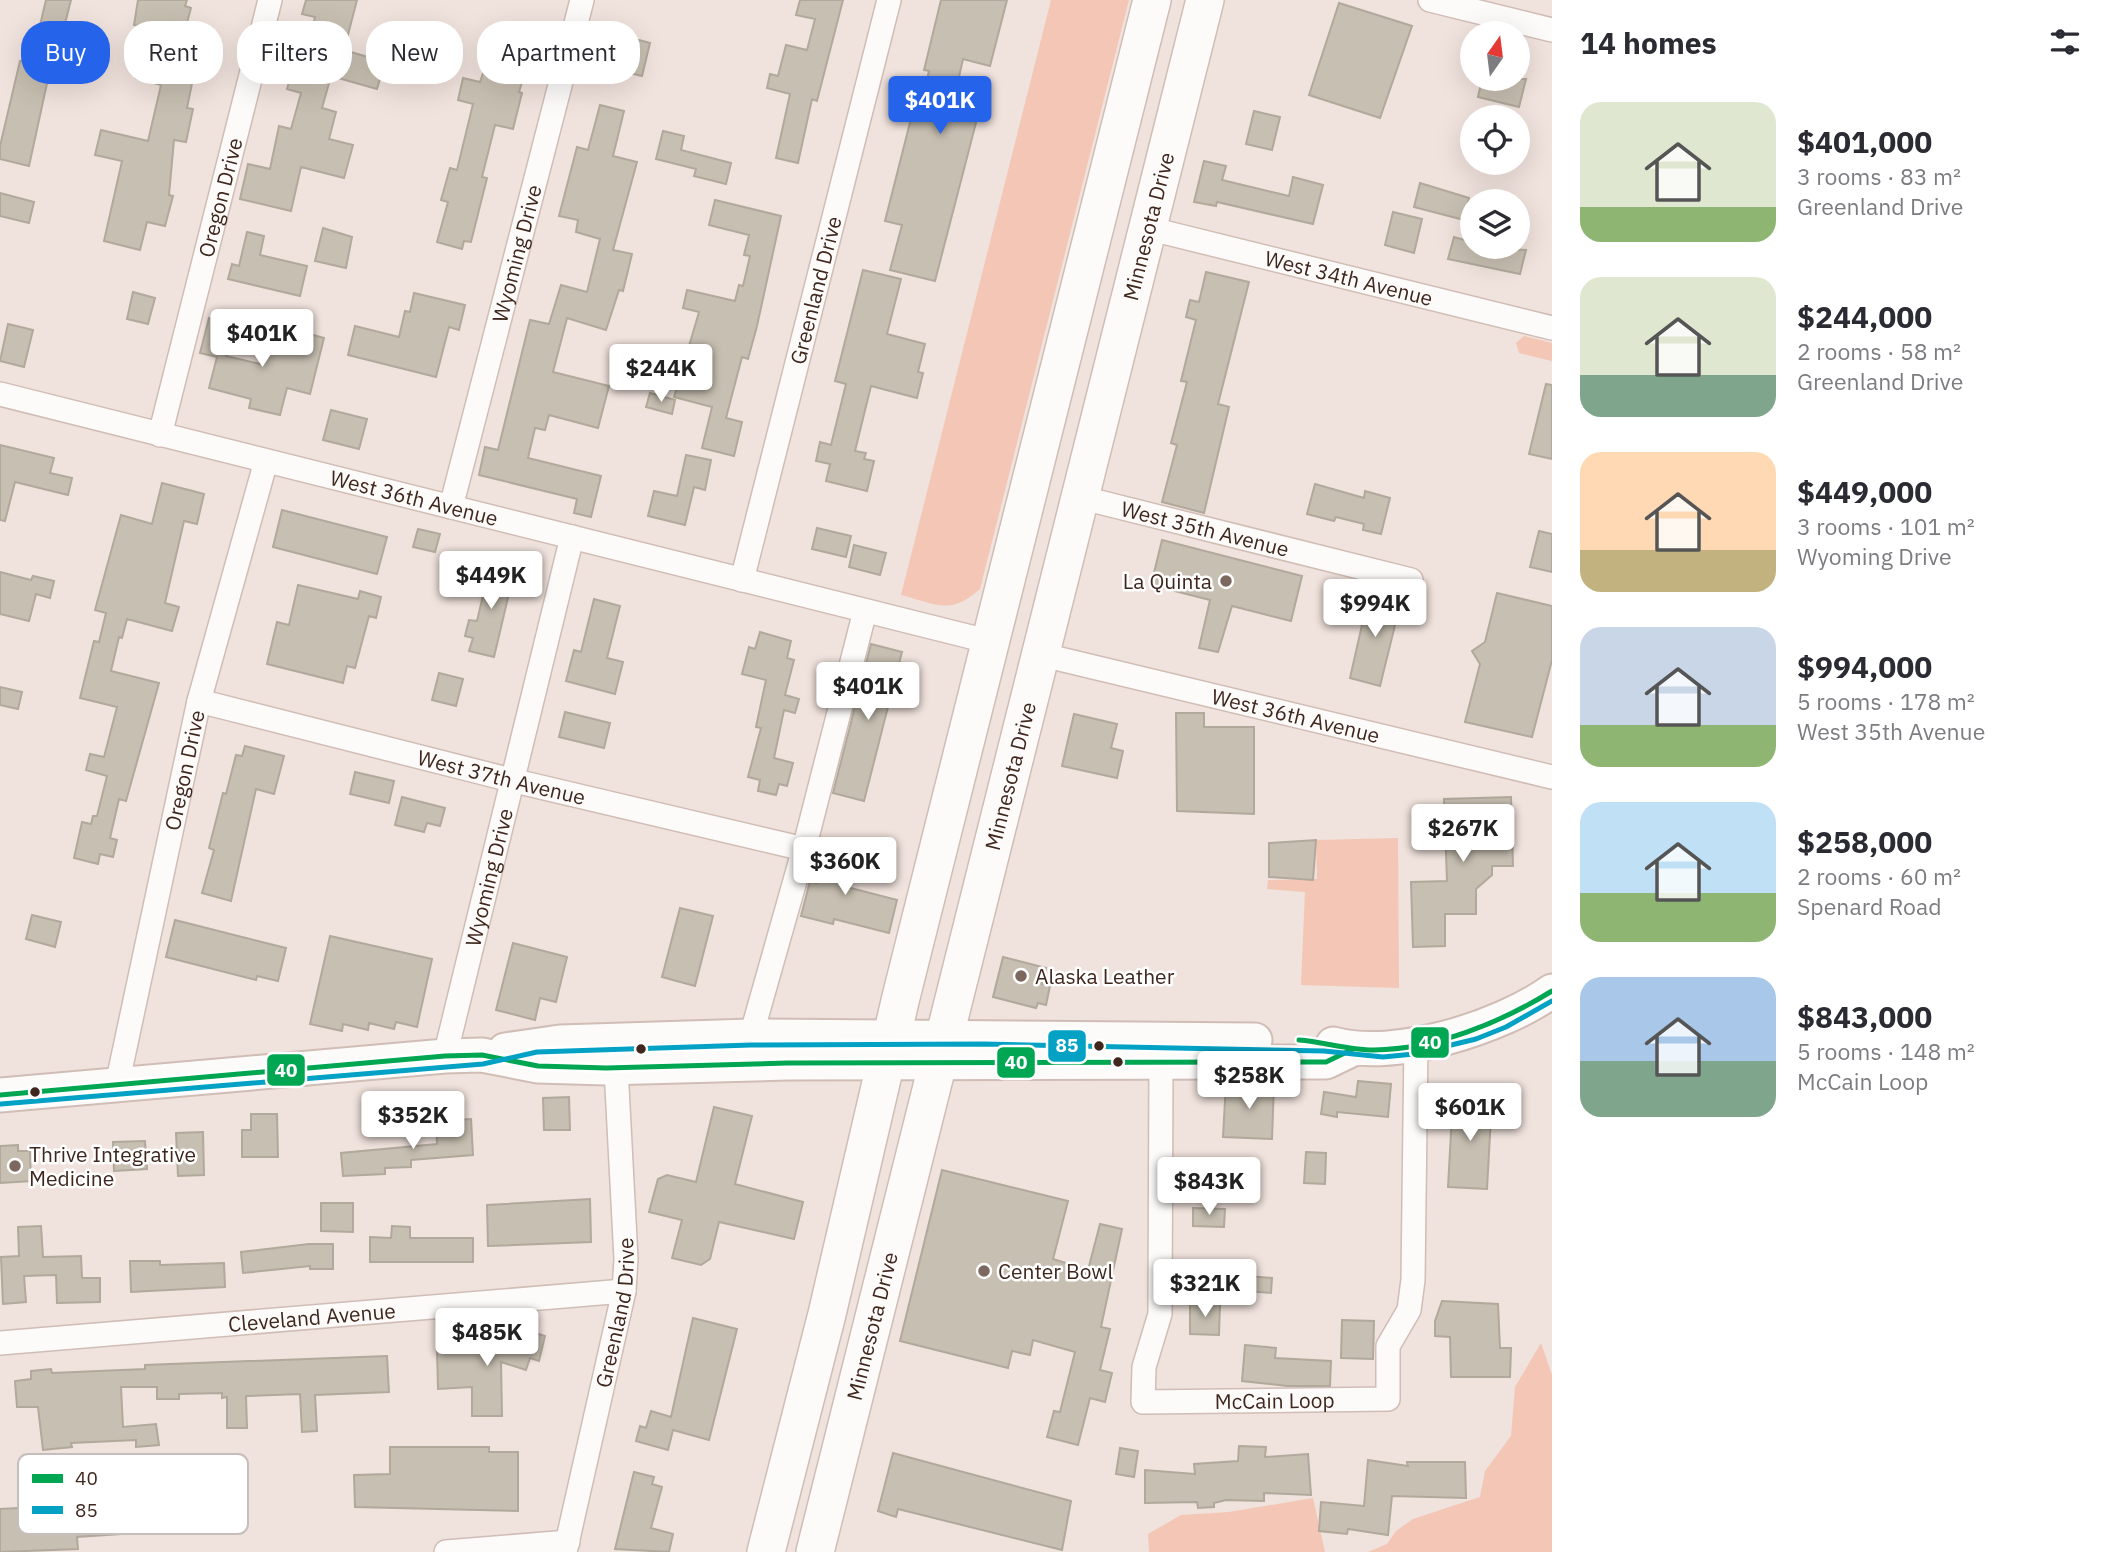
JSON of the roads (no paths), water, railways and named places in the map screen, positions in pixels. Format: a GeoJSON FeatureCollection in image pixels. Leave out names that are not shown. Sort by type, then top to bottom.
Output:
{"type":"FeatureCollection","features":[{"type":"Feature","properties":{"kind":"main road"},"geometry":{"type":"LineString","coordinates":[[766,1552],[827,1314],[888,1049],[1152,0]]}},
{"type":"Feature","properties":{"kind":"main road","name":"Minnesota Drive"},"geometry":{"type":"LineString","coordinates":[[815,1552],[939,1049],[1205,0]]}},
{"type":"Feature","properties":{"kind":"main road"},"geometry":{"type":"LineString","coordinates":[[1063,357],[1078,401],[1093,404],[1107,388]]}},
{"type":"Feature","properties":{"kind":"main road"},"geometry":{"type":"LineString","coordinates":[[939,1049],[1161,1062],[1326,1062],[1353,1049],[1465,1033],[1548,1001]]}},
{"type":"Feature","properties":{"kind":"main road"},"geometry":{"type":"LineString","coordinates":[[0,1095],[482,1055],[536,1043],[751,1036],[888,1049]]}},
{"type":"Feature","properties":{"kind":"main road"},"geometry":{"type":"LineString","coordinates":[[482,1055],[538,1066],[615,1068],[888,1049],[1292,1040],[1325,1042],[1353,1049]]}},
{"type":"Feature","properties":{"kind":"street","name":"Oregon Drive"},"geometry":{"type":"LineString","coordinates":[[160,435],[270,0]]}},
{"type":"Feature","properties":{"kind":"street","name":"Wyoming Drive"},"geometry":{"type":"LineString","coordinates":[[452,507],[582,0]]}},
{"type":"Feature","properties":{"kind":"street","name":"Greenland Drive"},"geometry":{"type":"LineString","coordinates":[[742,580],[889,0]]}},
{"type":"Feature","properties":{"kind":"street"},"geometry":{"type":"LineString","coordinates":[[1430,0],[1552,30]]}},
{"type":"Feature","properties":{"kind":"street","name":"West 34th Avenue"},"geometry":{"type":"LineString","coordinates":[[1147,228],[1552,328]]}},
{"type":"Feature","properties":{"kind":"street","name":"West 36th Avenue"},"geometry":{"type":"LineString","coordinates":[[0,394],[991,642]]}},
{"type":"Feature","properties":{"kind":"street","name":"Oregon Drive"},"geometry":{"type":"LineString","coordinates":[[117,1085],[199,701],[266,461]]}},
{"type":"Feature","properties":{"kind":"street","name":"West 35th Avenue"},"geometry":{"type":"LineString","coordinates":[[1079,497],[1411,580]]}},
{"type":"Feature","properties":{"kind":"street","name":"Wyoming Drive"},"geometry":{"type":"LineString","coordinates":[[445,1056],[572,537]]}},
{"type":"Feature","properties":{"kind":"street"},"geometry":{"type":"LineString","coordinates":[[751,1036],[804,849],[865,611]]}},
{"type":"Feature","properties":{"kind":"street","name":"West 36th Avenue"},"geometry":{"type":"LineString","coordinates":[[1039,654],[1552,777]]}},
{"type":"Feature","properties":{"kind":"street","name":"West 37th Avenue"},"geometry":{"type":"LineString","coordinates":[[199,701],[512,780],[804,849]]}},
{"type":"Feature","properties":{"kind":"street","name":"McCain Loop"},"geometry":{"type":"LineString","coordinates":[[1161,1062],[1160,1314],[1144,1367],[1143,1402],[1388,1399],[1388,1346],[1409,1310],[1413,1280],[1416,1042]]}},
{"type":"Feature","properties":{"kind":"street","name":"Greenland Drive"},"geometry":{"type":"LineString","coordinates":[[566,1547],[624,1291],[626,1259],[615,1068]]}},
{"type":"Feature","properties":{"kind":"street","name":"Cleveland Avenue"},"geometry":{"type":"LineString","coordinates":[[0,1343],[624,1291]]}},
{"type":"Feature","properties":{"kind":"street"},"geometry":{"type":"LineString","coordinates":[[446,1552],[566,1547]]}},
{"type":"Feature","properties":{"kind":"place","name":"La Quinta"},"geometry":{"type":"Point","coordinates":[1226,581]}},
{"type":"Feature","properties":{"kind":"place","name":"Alaska Leather"},"geometry":{"type":"Point","coordinates":[1021,976]}},
{"type":"Feature","properties":{"kind":"place","name":"Thrive Integrative Medicine"},"geometry":{"type":"Point","coordinates":[15,1166]}},
{"type":"Feature","properties":{"kind":"place","name":"Center Bowl"},"geometry":{"type":"Point","coordinates":[984,1271]}}]}
